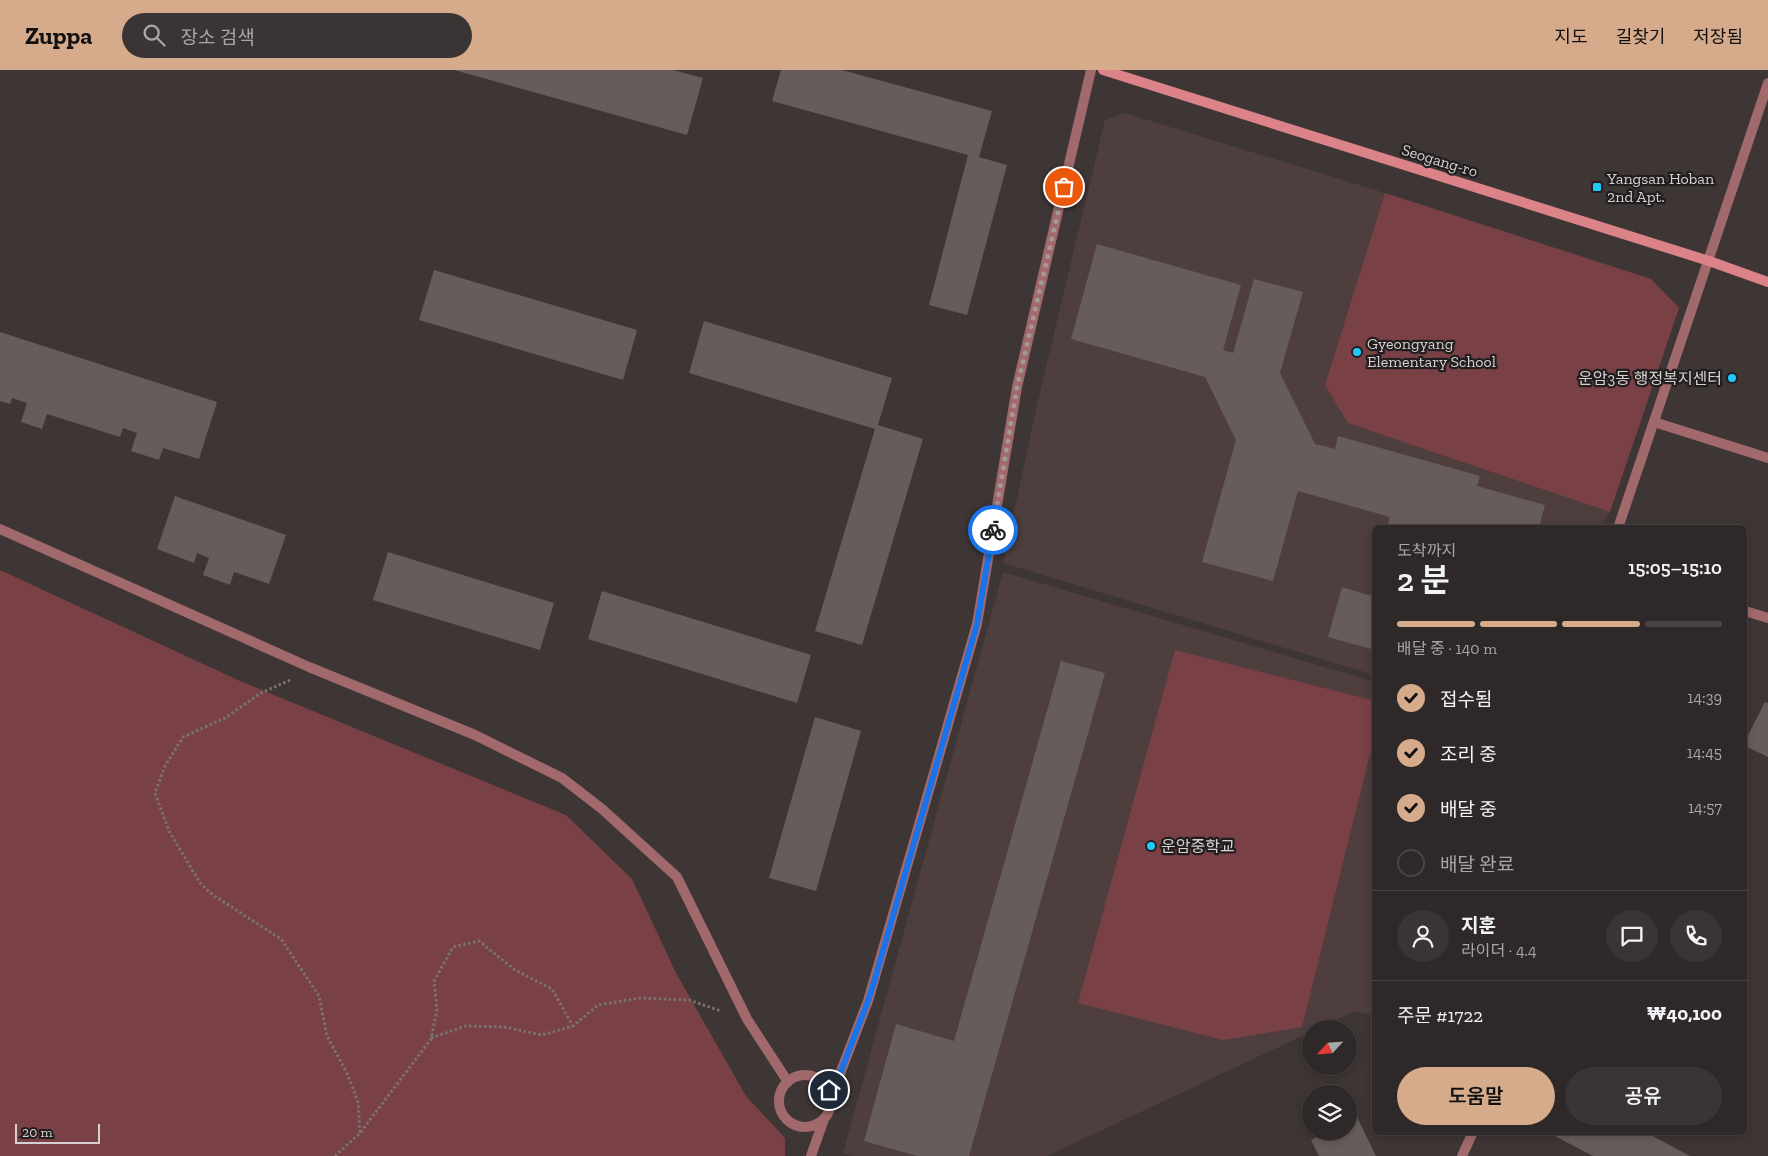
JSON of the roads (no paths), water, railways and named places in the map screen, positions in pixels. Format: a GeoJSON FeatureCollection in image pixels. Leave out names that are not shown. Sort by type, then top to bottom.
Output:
{"type":"FeatureCollection","features":[{"type":"Feature","properties":{"kind":"main road","name":"Seogang-ro"},"geometry":{"type":"LineString","coordinates":[[1103,70],[1709,261],[1768,282]]}},
{"type":"Feature","properties":{"kind":"street"},"geometry":{"type":"LineString","coordinates":[[811,1156],[824,1119],[831,1108],[831,1097],[868,1001],[977,624],[1017,387],[1091,70]]}},
{"type":"Feature","properties":{"kind":"street"},"geometry":{"type":"LineString","coordinates":[[1619,525],[1768,84]]}},
{"type":"Feature","properties":{"kind":"street"},"geometry":{"type":"LineString","coordinates":[[1654,422],[1768,458]]}},
{"type":"Feature","properties":{"kind":"street"},"geometry":{"type":"LineString","coordinates":[[0,529],[309,667],[475,735],[562,778],[602,809],[677,877],[747,1019],[788,1082]]}},
{"type":"Feature","properties":{"kind":"street"},"geometry":{"type":"LineString","coordinates":[[1747,612],[1768,618]]}},
{"type":"Feature","properties":{"kind":"street"},"geometry":{"type":"LineString","coordinates":[[824,1119],[813,1126],[796,1126],[789,1121],[780,1108],[779,1099],[781,1091],[792,1078],[800,1075],[809,1075],[825,1083],[831,1097]]}},
{"type":"Feature","properties":{"kind":"street"},"geometry":{"type":"LineString","coordinates":[[1462,1156],[1472,1135]]}},
{"type":"Feature","properties":{"kind":"place","name":"Yangsan Hoban 2nd Apt."},"geometry":{"type":"Point","coordinates":[1597,187]}},
{"type":"Feature","properties":{"kind":"place","name":"Gyeongyang Elementary School"},"geometry":{"type":"Point","coordinates":[1357,352]}},
{"type":"Feature","properties":{"kind":"place","name":"운암3동 행정복지센터"},"geometry":{"type":"Point","coordinates":[1732,378]}},
{"type":"Feature","properties":{"kind":"place","name":"운암중학교"},"geometry":{"type":"Point","coordinates":[1151,846]}}]}
